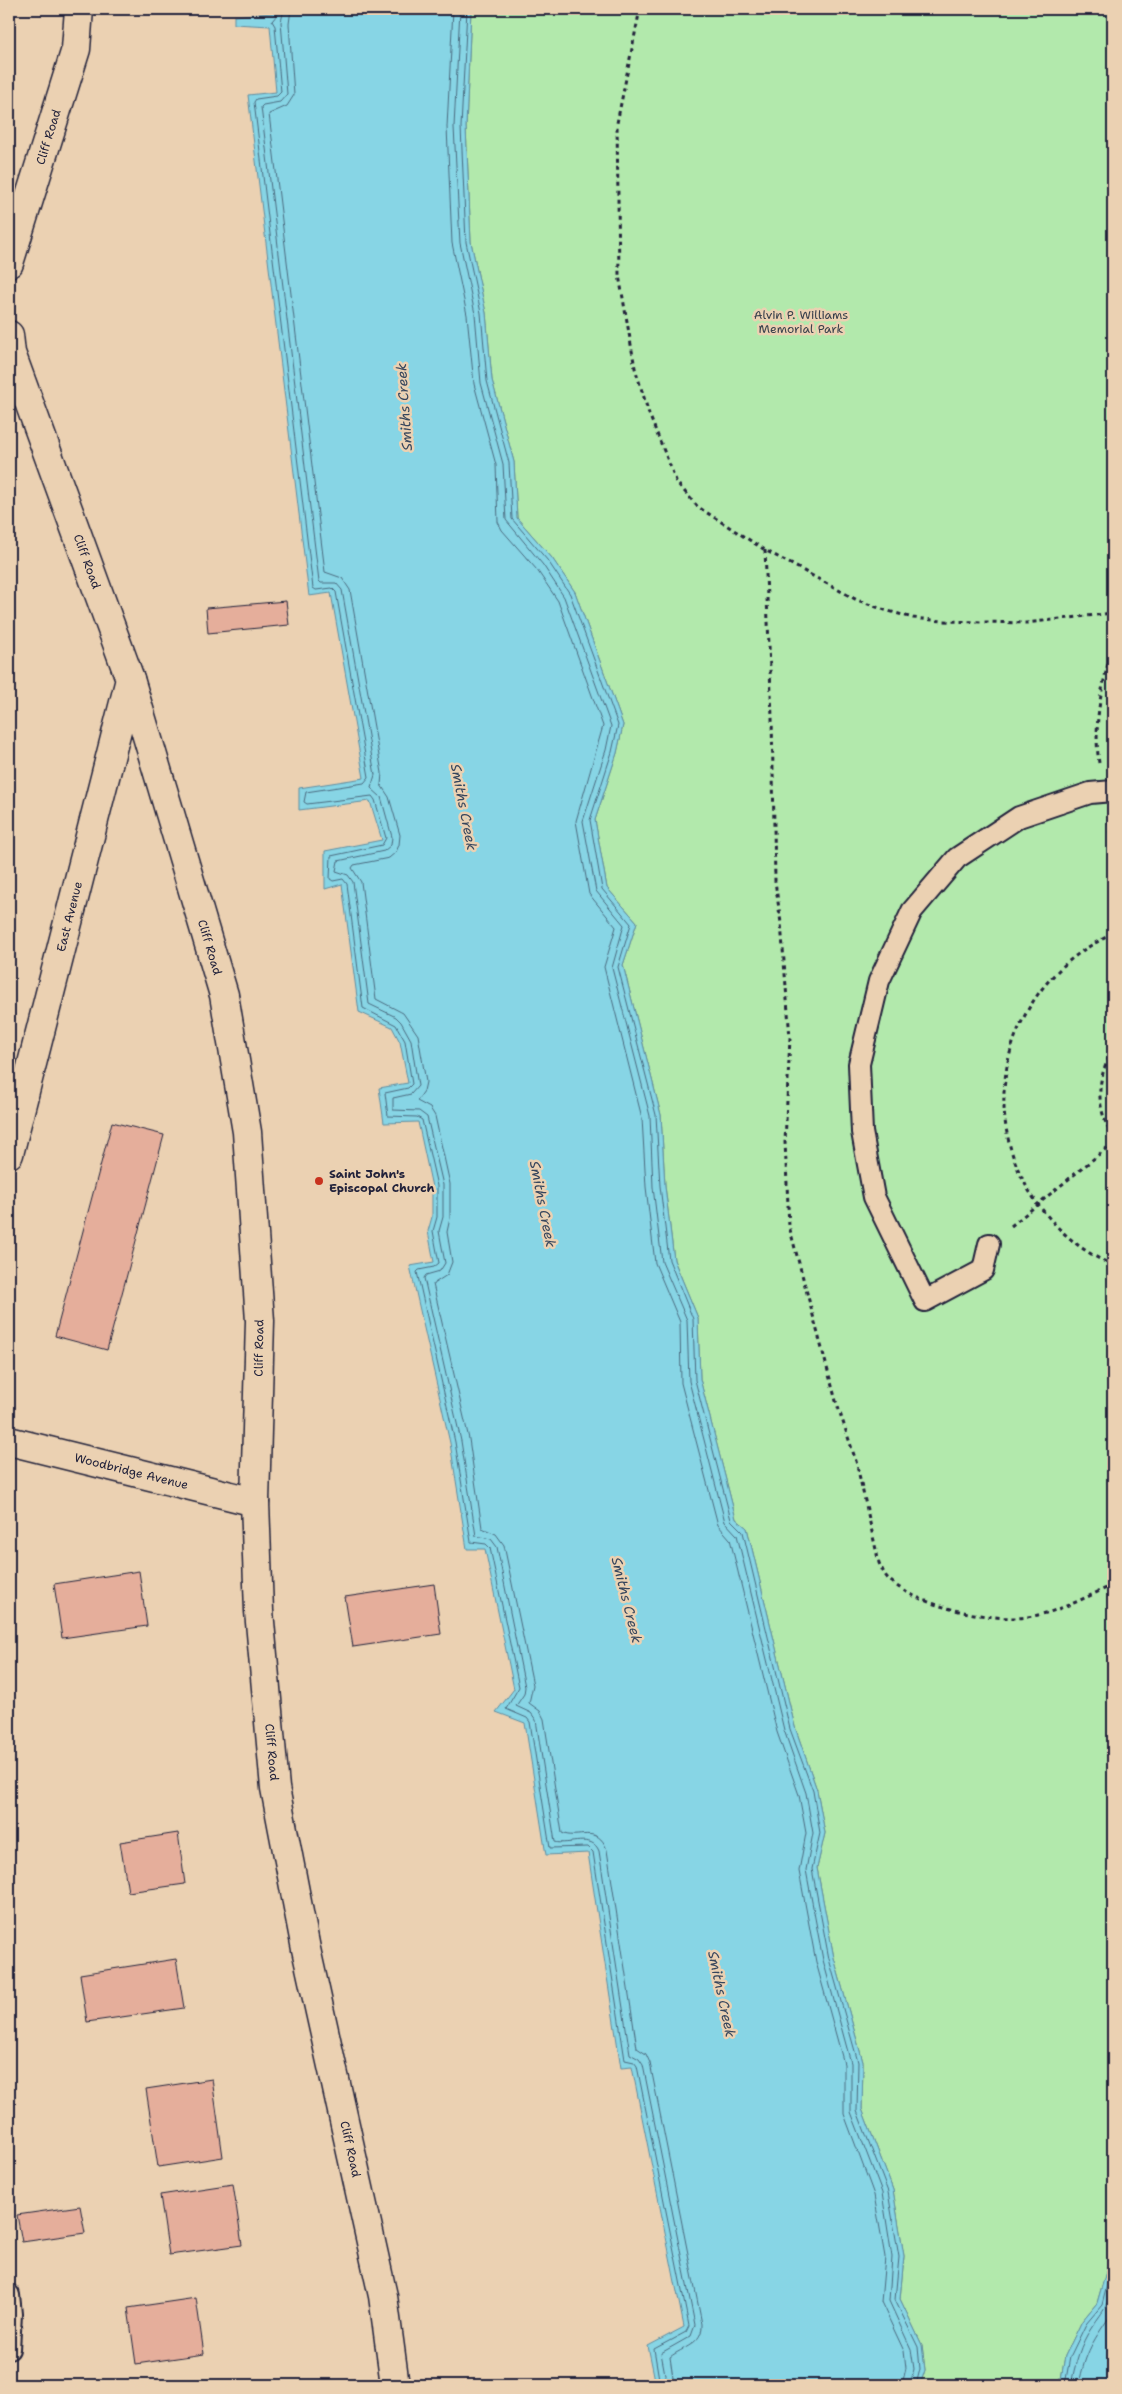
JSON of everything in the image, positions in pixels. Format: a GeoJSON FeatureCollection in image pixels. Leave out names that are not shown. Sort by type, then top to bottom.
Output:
{"type":"FeatureCollection","features":[{"type":"Feature","properties":{"kind":"street","name":"Cliff Road"},"geometry":{"type":"LineString","coordinates":[[9,263],[76,49],[79,9]]}},
{"type":"Feature","properties":{"kind":"street","name":"Cliff Road"},"geometry":{"type":"LineString","coordinates":[[9,335],[11,353],[130,679],[224,995],[247,1132],[260,1321],[255,1502],[259,1611],[275,1788],[306,1949],[383,2296],[395,2385]]}},
{"type":"Feature","properties":{"kind":"street","name":"East Avenue"},"geometry":{"type":"LineString","coordinates":[[9,1154],[130,679]]}},
{"type":"Feature","properties":{"kind":"street","name":"Woodbridge Avenue"},"geometry":{"type":"LineString","coordinates":[[9,1441],[255,1502]]}},
{"type":"Feature","properties":{"kind":"lane"},"geometry":{"type":"LineString","coordinates":[[989,1244],[983,1270],[925,1301],[874,1197],[862,1132],[859,1064],[879,981],[912,911],[957,858],[1019,817],[1090,793],[1108,792]]}},
{"type":"Feature","properties":{"kind":"lane"},"geometry":{"type":"LineString","coordinates":[[9,2295],[11,2314],[9,2349]]}},
{"type":"Feature","properties":{"kind":"path"},"geometry":{"type":"LineString","coordinates":[[640,9],[622,92],[618,123],[619,275],[635,368],[649,414],[677,483],[698,507],[765,550],[857,600],[885,610],[913,618],[942,621],[1026,623],[1113,613]]}},
{"type":"Feature","properties":{"kind":"path"},"geometry":{"type":"LineString","coordinates":[[1113,646],[1103,682],[1095,737],[1108,792],[1113,842]]}},
{"type":"Feature","properties":{"kind":"path"},"geometry":{"type":"LineString","coordinates":[[1113,934],[1094,943],[1059,968],[1032,1001],[1012,1040],[1003,1082],[1004,1125],[1016,1167],[1036,1205],[1065,1236],[1100,1260],[1113,1264]]}},
{"type":"Feature","properties":{"kind":"path"},"geometry":{"type":"LineString","coordinates":[[1113,1050],[1104,1066],[1099,1092],[1103,1118],[1113,1138]]}},
{"type":"Feature","properties":{"kind":"path"},"geometry":{"type":"LineString","coordinates":[[989,1244],[1113,1143]]}},
{"type":"Feature","properties":{"kind":"green space","name":"Alvin P. Williams Memorial Park"},"geometry":{"type":"Polygon","coordinates":[[[471,9],[1113,9],[1113,2248],[1097,2303],[1082,2321],[1065,2356],[1060,2385],[920,2385],[925,2370],[922,2345],[900,2299],[904,2256],[893,2190],[862,2109],[863,2062],[834,1958],[817,1868],[825,1833],[817,1790],[795,1727],[747,1528],[736,1519],[700,1379],[698,1318],[674,1260],[665,1186],[661,1115],[623,965],[637,922],[607,888],[595,820],[617,753],[623,725],[575,592],[552,558],[517,518],[514,462],[492,380],[486,313],[471,242],[466,127],[471,9]]]}},
{"type":"Feature","properties":{"kind":"water","name":"Smiths Creek"},"geometry":{"type":"Polygon","coordinates":[[[273,9],[471,9],[466,127],[471,242],[486,313],[492,380],[514,462],[517,518],[552,558],[575,592],[623,725],[617,753],[595,820],[607,888],[637,922],[623,965],[661,1115],[665,1186],[674,1260],[698,1318],[700,1379],[736,1519],[747,1528],[795,1727],[817,1790],[825,1833],[817,1868],[834,1958],[863,2062],[862,2109],[893,2190],[904,2256],[900,2299],[922,2345],[925,2370],[920,2385],[656,2385],[648,2346],[684,2327],[632,2067],[621,2068],[588,1853],[546,1855],[525,1723],[496,1712],[514,1689],[485,1549],[467,1549],[450,1443],[410,1266],[434,1262],[428,1231],[432,1217],[432,1187],[418,1122],[384,1123],[379,1088],[408,1083],[400,1042],[392,1027],[359,1012],[342,884],[325,889],[325,851],[382,840],[370,801],[299,810],[299,788],[364,778],[331,593],[309,596],[248,95],[276,92],[270,26],[234,24],[234,16],[273,13],[273,9]]]}},
{"type":"Feature","properties":{"kind":"water"},"geometry":{"type":"Polygon","coordinates":[[[1113,2248],[1113,2385],[1060,2385],[1065,2356],[1082,2321],[1097,2303],[1113,2248]]]}},
{"type":"Feature","properties":{"kind":"building"},"geometry":{"type":"Polygon","coordinates":[[[286,601],[289,625],[208,633],[206,608],[286,601]]]}},
{"type":"Feature","properties":{"kind":"building"},"geometry":{"type":"Polygon","coordinates":[[[112,1122],[164,1135],[107,1350],[55,1336],[112,1122]]]}},
{"type":"Feature","properties":{"kind":"building"},"geometry":{"type":"Polygon","coordinates":[[[139,1571],[147,1626],[62,1638],[54,1584],[139,1571]]]}},
{"type":"Feature","properties":{"kind":"building"},"geometry":{"type":"Polygon","coordinates":[[[434,1584],[441,1634],[353,1647],[345,1597],[434,1584]]]}},
{"type":"Feature","properties":{"kind":"building"},"geometry":{"type":"Polygon","coordinates":[[[178,1833],[185,1884],[128,1892],[120,1842],[178,1833]]]}},
{"type":"Feature","properties":{"kind":"building"},"geometry":{"type":"Polygon","coordinates":[[[176,1959],[184,2008],[87,2022],[80,1974],[176,1959]]]}},
{"type":"Feature","properties":{"kind":"building"},"geometry":{"type":"Polygon","coordinates":[[[212,2079],[223,2157],[158,2167],[146,2089],[212,2079]]]}},
{"type":"Feature","properties":{"kind":"building"},"geometry":{"type":"Polygon","coordinates":[[[233,2184],[242,2245],[169,2255],[160,2195],[233,2184]]]}},
{"type":"Feature","properties":{"kind":"building"},"geometry":{"type":"Polygon","coordinates":[[[80,2206],[85,2233],[22,2242],[17,2215],[80,2206]]]}},
{"type":"Feature","properties":{"kind":"building"},"geometry":{"type":"Polygon","coordinates":[[[196,2298],[204,2354],[136,2364],[128,2308],[196,2298]]]}},
{"type":"Feature","properties":{"kind":"place","name":"Saint John's Episcopal Church"},"geometry":{"type":"Point","coordinates":[319,1181]}}]}
